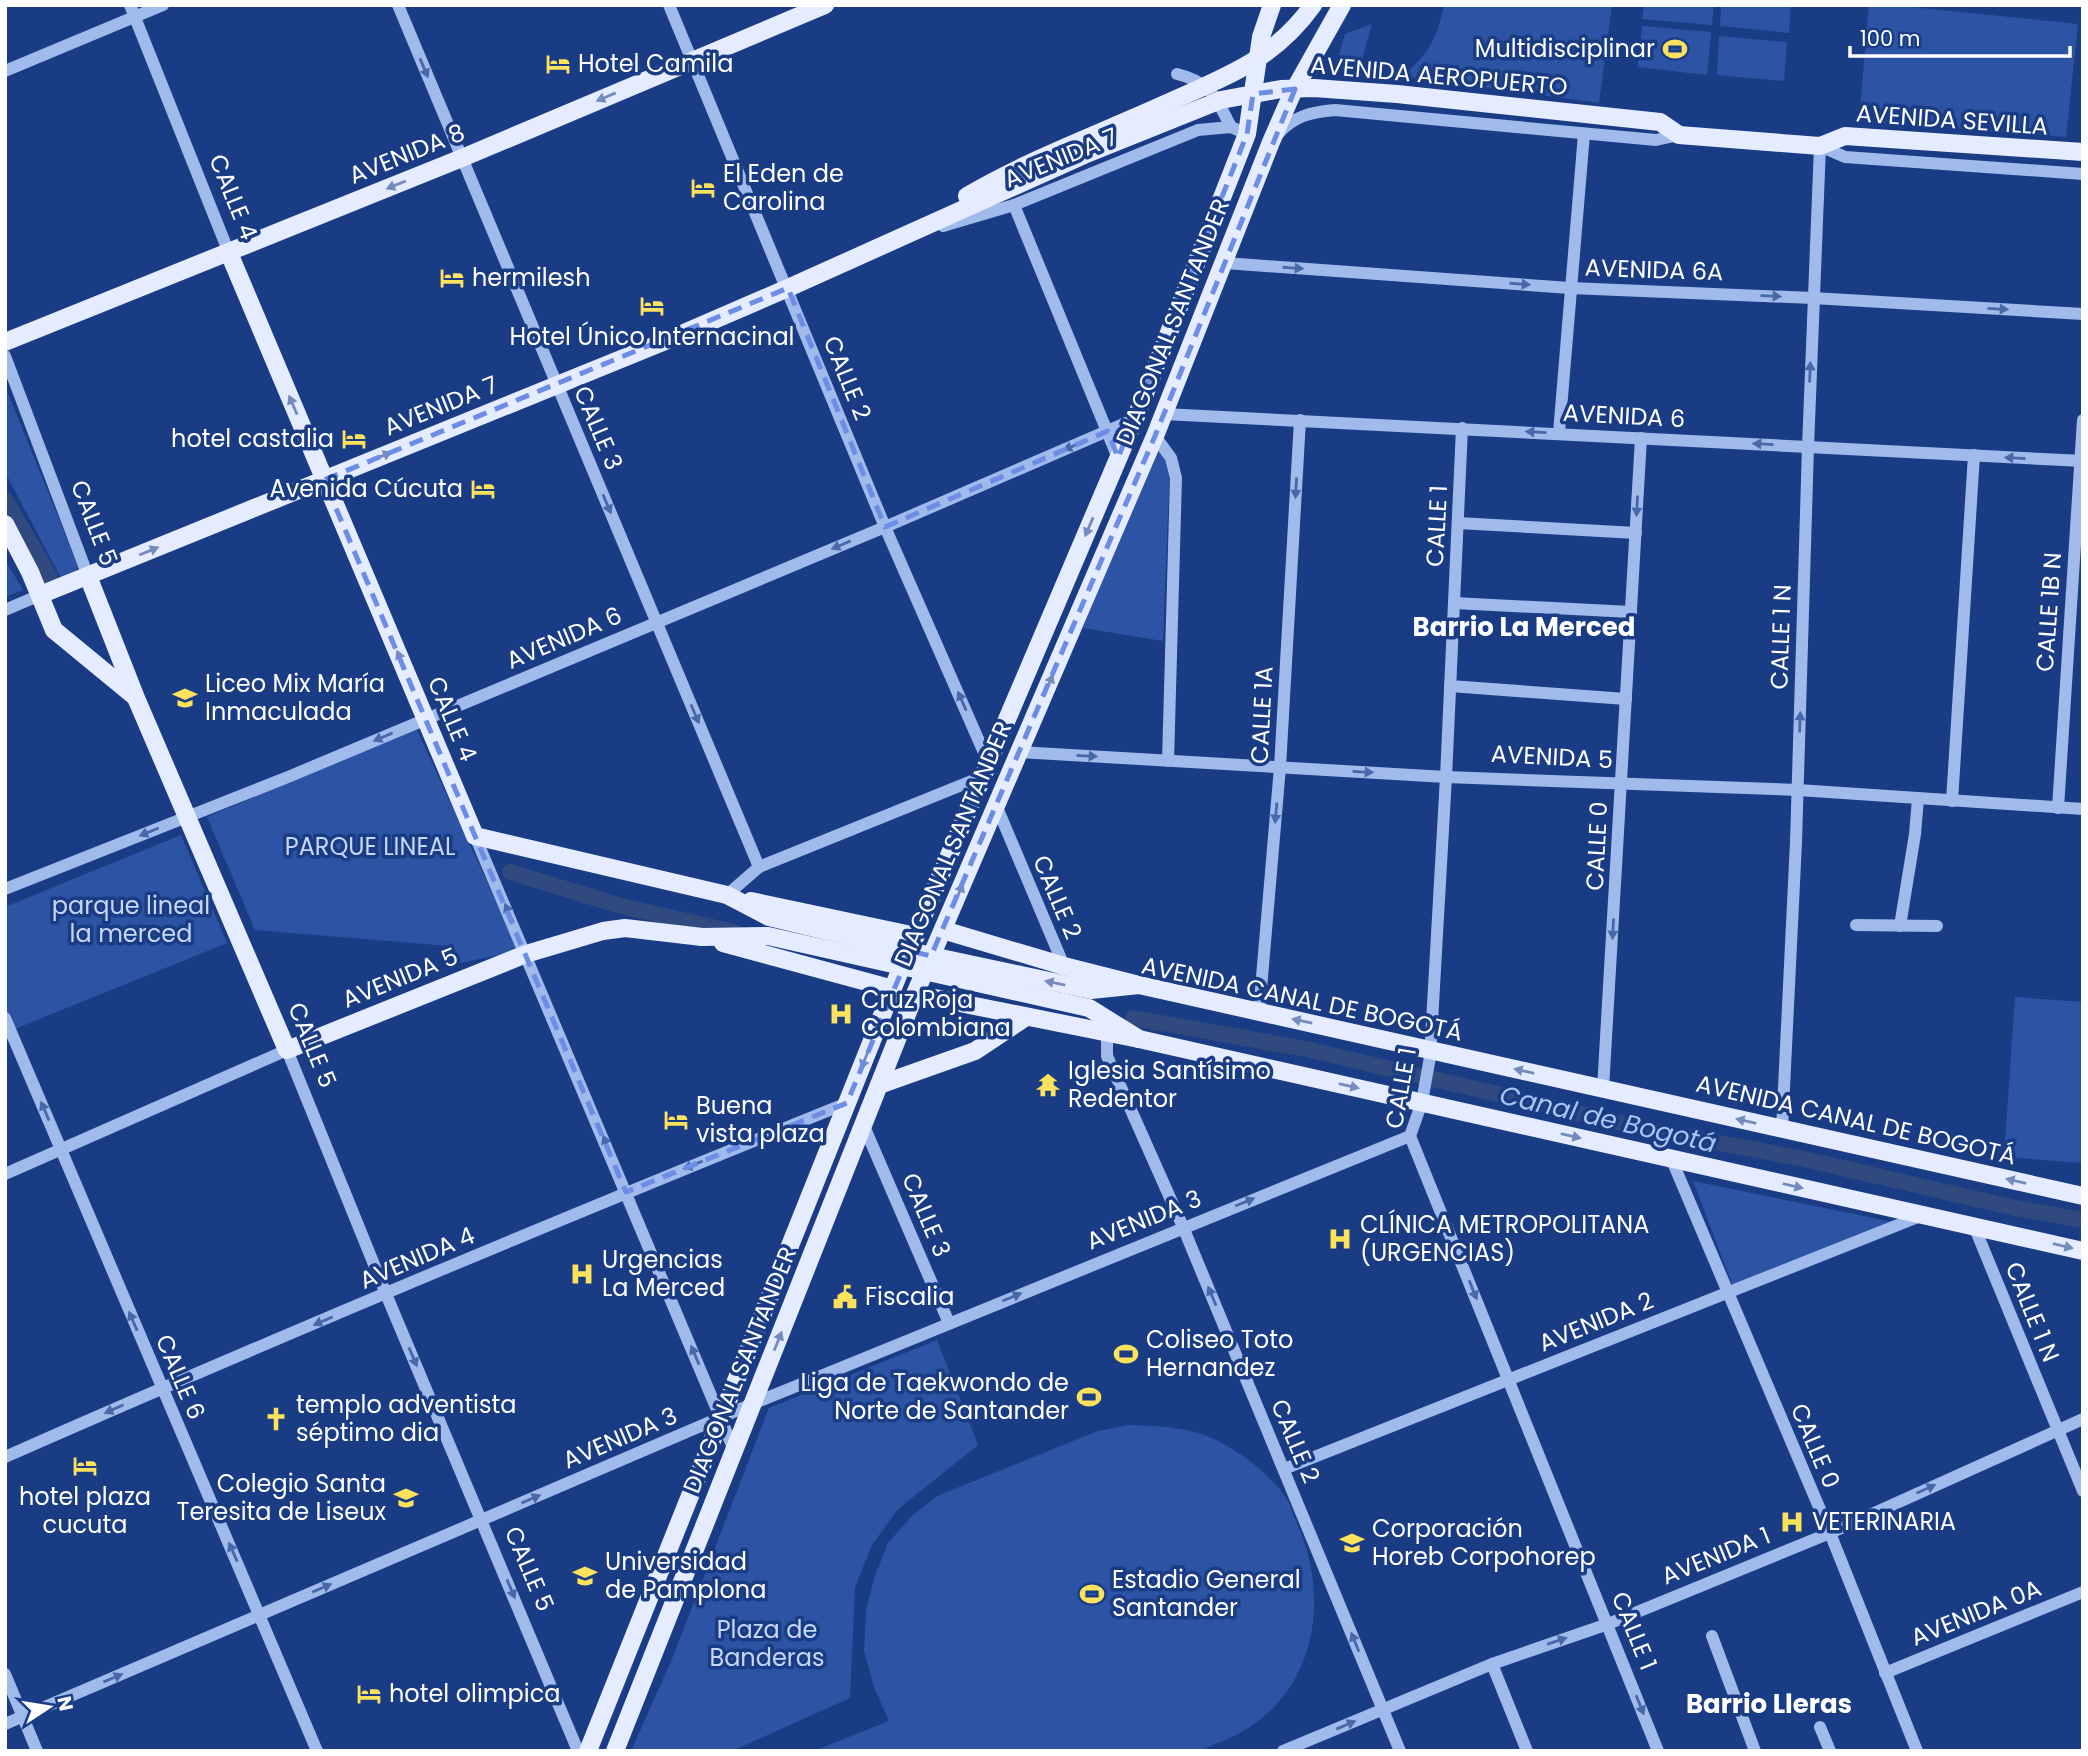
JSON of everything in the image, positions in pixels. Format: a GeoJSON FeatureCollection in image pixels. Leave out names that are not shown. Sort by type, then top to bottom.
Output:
{"type":"FeatureCollection","features":[{"type":"Feature","properties":{"kind":"main road","name":"AVENIDA 8"},"geometry":{"type":"LineString","coordinates":[[5,342],[462,158],[825,5]]}},
{"type":"Feature","properties":{"kind":"main road","name":"DIAGONAL SANTANDER"},"geometry":{"type":"LineString","coordinates":[[589,1751],[893,989],[1135,419],[1239,130],[1261,37],[1272,5]]}},
{"type":"Feature","properties":{"kind":"main road"},"geometry":{"type":"LineString","coordinates":[[1152,118],[1246,68],[1289,35],[1313,5]]}},
{"type":"Feature","properties":{"kind":"main road","name":"DIAGONAL SANTANDER"},"geometry":{"type":"LineString","coordinates":[[615,1751],[915,994],[1164,414],[1271,142],[1292,94],[1342,5]]}},
{"type":"Feature","properties":{"kind":"main road","name":"AVENIDA AEROPUERTO"},"geometry":{"type":"LineString","coordinates":[[1152,118],[1220,100],[1281,89],[1314,88],[1660,121],[1679,135],[1820,146]]}},
{"type":"Feature","properties":{"kind":"main road","name":"AVENIDA 7"},"geometry":{"type":"LineString","coordinates":[[40,595],[788,288],[1012,186],[1152,118]]}},
{"type":"Feature","properties":{"kind":"main road","name":"AVENIDA SEVILLA"},"geometry":{"type":"LineString","coordinates":[[1820,146],[1845,136],[2083,152]]}},
{"type":"Feature","properties":{"kind":"main road","name":"CALLE 4"},"geometry":{"type":"LineString","coordinates":[[229,253],[475,836]]}},
{"type":"Feature","properties":{"kind":"main road"},"geometry":{"type":"LineString","coordinates":[[5,524],[54,630],[136,698]]}},
{"type":"Feature","properties":{"kind":"main road","name":"CALLE 5"},"geometry":{"type":"LineString","coordinates":[[88,576],[136,698],[288,1049]]}},
{"type":"Feature","properties":{"kind":"main road","name":"AVENIDA CANAL DE BOGOTÁ"},"geometry":{"type":"LineString","coordinates":[[475,836],[727,895],[769,917],[927,955],[1079,988],[1091,990],[1131,986],[1259,1012],[1430,1053],[1603,1088],[2083,1196]]}},
{"type":"Feature","properties":{"kind":"main road"},"geometry":{"type":"LineString","coordinates":[[727,895],[916,936]]}},
{"type":"Feature","properties":{"kind":"main road","name":"AVENIDA 5"},"geometry":{"type":"LineString","coordinates":[[288,1049],[526,954],[603,931],[625,928],[702,937]]}},
{"type":"Feature","properties":{"kind":"main road"},"geometry":{"type":"LineString","coordinates":[[943,930],[1131,986]]}},
{"type":"Feature","properties":{"kind":"main road"},"geometry":{"type":"LineString","coordinates":[[702,937],[768,936],[1089,1008],[1114,1029]]}},
{"type":"Feature","properties":{"kind":"main road"},"geometry":{"type":"LineString","coordinates":[[702,937],[893,989]]}},
{"type":"Feature","properties":{"kind":"main road"},"geometry":{"type":"LineString","coordinates":[[915,994],[1026,1017],[1114,1029],[1139,1039],[1423,1097],[1671,1158],[2083,1251]]}},
{"type":"Feature","properties":{"kind":"main road"},"geometry":{"type":"LineString","coordinates":[[879,1085],[975,1051],[1026,1017]]}},
{"type":"Feature","properties":{"kind":"street"},"geometry":{"type":"LineString","coordinates":[[5,71],[132,11],[163,5]]}},
{"type":"Feature","properties":{"kind":"street","name":"CALLE 3"},"geometry":{"type":"LineString","coordinates":[[398,5],[759,867]]}},
{"type":"Feature","properties":{"kind":"street","name":"CALLE 2"},"geometry":{"type":"LineString","coordinates":[[669,5],[987,770]]}},
{"type":"Feature","properties":{"kind":"street","name":"CALLE 4"},"geometry":{"type":"LineString","coordinates":[[132,11],[229,253]]}},
{"type":"Feature","properties":{"kind":"street"},"geometry":{"type":"LineString","coordinates":[[1177,75],[1206,85],[1239,130]]}},
{"type":"Feature","properties":{"kind":"street","name":"AVENIDA AEROPUERTO"},"geometry":{"type":"LineString","coordinates":[[1271,142],[1288,123],[1310,112],[1335,110],[1656,140],[1679,135]]}},
{"type":"Feature","properties":{"kind":"street","name":"AVENIDA 7"},"geometry":{"type":"LineString","coordinates":[[892,241],[1014,205],[1198,130],[1210,127],[1239,130]]}},
{"type":"Feature","properties":{"kind":"street"},"geometry":{"type":"LineString","coordinates":[[1559,433],[1584,134]]}},
{"type":"Feature","properties":{"kind":"street","name":"AVENIDA AEROPUERTO"},"geometry":{"type":"LineString","coordinates":[[1820,146],[1845,157],[2083,174]]}},
{"type":"Feature","properties":{"kind":"street","name":"CALLE 1 N"},"geometry":{"type":"LineString","coordinates":[[1782,1129],[1798,790],[1820,146]]}},
{"type":"Feature","properties":{"kind":"street"},"geometry":{"type":"LineString","coordinates":[[1014,205],[1118,458]]}},
{"type":"Feature","properties":{"kind":"street","name":"AVENIDA 6A"},"geometry":{"type":"LineString","coordinates":[[1225,263],[1570,288],[1813,298],[2083,314]]}},
{"type":"Feature","properties":{"kind":"street","name":"CALLE 5"},"geometry":{"type":"LineString","coordinates":[[5,356],[88,576]]}},
{"type":"Feature","properties":{"kind":"street","name":"AVENIDA 6"},"geometry":{"type":"LineString","coordinates":[[1164,414],[2081,461]]}},
{"type":"Feature","properties":{"kind":"street","name":"AVENIDA 6"},"geometry":{"type":"LineString","coordinates":[[5,889],[426,719],[1135,419]]}},
{"type":"Feature","properties":{"kind":"street","name":"CALLE 1A"},"geometry":{"type":"LineString","coordinates":[[1259,1012],[1280,767],[1300,420]]}},
{"type":"Feature","properties":{"kind":"street","name":"CALLE 1B N"},"geometry":{"type":"LineString","coordinates":[[2058,808],[2083,420]]}},
{"type":"Feature","properties":{"kind":"street","name":"CALLE 1"},"geometry":{"type":"LineString","coordinates":[[1462,428],[1430,1053],[1423,1097],[1410,1136],[1658,1751]]}},
{"type":"Feature","properties":{"kind":"street"},"geometry":{"type":"LineString","coordinates":[[1154,436],[1171,458],[1176,478],[1167,761]]}},
{"type":"Feature","properties":{"kind":"street","name":"CALLE 0"},"geometry":{"type":"LineString","coordinates":[[1603,1088],[1641,438]]}},
{"type":"Feature","properties":{"kind":"street"},"geometry":{"type":"LineString","coordinates":[[1952,801],[1974,456]]}},
{"type":"Feature","properties":{"kind":"street"},"geometry":{"type":"LineString","coordinates":[[1458,523],[1636,533]]}},
{"type":"Feature","properties":{"kind":"street","name":"AVENIDA 7"},"geometry":{"type":"LineString","coordinates":[[5,610],[40,595]]}},
{"type":"Feature","properties":{"kind":"street"},"geometry":{"type":"LineString","coordinates":[[1454,603],[1631,612]]}},
{"type":"Feature","properties":{"kind":"street"},"geometry":{"type":"LineString","coordinates":[[2068,646],[2083,648]]}},
{"type":"Feature","properties":{"kind":"street"},"geometry":{"type":"LineString","coordinates":[[1450,687],[1626,699]]}},
{"type":"Feature","properties":{"kind":"street","name":"AVENIDA 5"},"geometry":{"type":"LineString","coordinates":[[1019,752],[1446,777],[1798,790],[2083,809]]}},
{"type":"Feature","properties":{"kind":"street"},"geometry":{"type":"LineString","coordinates":[[727,895],[759,867],[987,770]]}},
{"type":"Feature","properties":{"kind":"street"},"geometry":{"type":"LineString","coordinates":[[1900,926],[1918,799]]}},
{"type":"Feature","properties":{"kind":"street","name":"CALLE 2"},"geometry":{"type":"LineString","coordinates":[[996,805],[1064,966]]}},
{"type":"Feature","properties":{"kind":"street","name":"CALLE 4"},"geometry":{"type":"LineString","coordinates":[[475,836],[734,1450]]}},
{"type":"Feature","properties":{"kind":"street"},"geometry":{"type":"LineString","coordinates":[[1856,925],[1937,926]]}},
{"type":"Feature","properties":{"kind":"street","name":"CALLE 6"},"geometry":{"type":"LineString","coordinates":[[5,1018],[317,1751]]}},
{"type":"Feature","properties":{"kind":"street","name":"CALLE 2"},"geometry":{"type":"LineString","coordinates":[[1114,1029],[1107,1056],[1183,1227],[1399,1751]]}},
{"type":"Feature","properties":{"kind":"street","name":"CALLE 5"},"geometry":{"type":"LineString","coordinates":[[288,1049],[386,1294],[578,1751]]}},
{"type":"Feature","properties":{"kind":"street","name":"AVENIDA 5"},"geometry":{"type":"LineString","coordinates":[[5,1174],[288,1049]]}},
{"type":"Feature","properties":{"kind":"street","name":"AVENIDA 4"},"geometry":{"type":"LineString","coordinates":[[5,1457],[161,1388],[626,1192],[847,1103]]}},
{"type":"Feature","properties":{"kind":"street","name":"CALLE 3"},"geometry":{"type":"LineString","coordinates":[[863,1124],[949,1323]]}},
{"type":"Feature","properties":{"kind":"street","name":"AVENIDA 3"},"geometry":{"type":"LineString","coordinates":[[5,1724],[752,1404],[1410,1136]]}},
{"type":"Feature","properties":{"kind":"street","name":"CALLE 0"},"geometry":{"type":"LineString","coordinates":[[1671,1158],[1830,1533],[1917,1751]]}},
{"type":"Feature","properties":{"kind":"street","name":"AVENIDA 2"},"geometry":{"type":"LineString","coordinates":[[1284,1469],[1923,1215]]}},
{"type":"Feature","properties":{"kind":"street","name":"CALLE 1 N"},"geometry":{"type":"LineString","coordinates":[[1974,1226],[2083,1491]]}},
{"type":"Feature","properties":{"kind":"street","name":"AVENIDA 1"},"geometry":{"type":"LineString","coordinates":[[1283,1751],[1492,1664],[1608,1624],[1830,1533],[2083,1419]]}},
{"type":"Feature","properties":{"kind":"street","name":"AVENIDA 0A"},"geometry":{"type":"LineString","coordinates":[[1885,1673],[2083,1592]]}},
{"type":"Feature","properties":{"kind":"street"},"geometry":{"type":"LineString","coordinates":[[1712,1636],[1755,1751]]}},
{"type":"Feature","properties":{"kind":"street"},"geometry":{"type":"LineString","coordinates":[[1492,1664],[1527,1751]]}},
{"type":"Feature","properties":{"kind":"street"},"geometry":{"type":"LineString","coordinates":[[5,1674],[37,1751]]}},
{"type":"Feature","properties":{"kind":"street"},"geometry":{"type":"LineString","coordinates":[[1820,1727],[1830,1751]]}},
{"type":"Feature","properties":{"kind":"highlighted area"},"geometry":{"type":"Polygon","coordinates":[[[1295,89],[1155,436],[931,956],[910,951],[847,1103],[626,1192],[324,480],[788,288],[885,527],[1108,431],[1118,458],[1247,134],[1253,94],[1295,89]]]}},
{"type":"Feature","properties":{"kind":"green space"},"geometry":{"type":"Polygon","coordinates":[[[1444,5],[1612,5],[1599,103],[1403,76],[1431,45],[1444,5]]]}},
{"type":"Feature","properties":{"kind":"green space","name":"Multidisciplinar"},"geometry":{"type":"Polygon","coordinates":[[[1644,5],[1714,5],[1712,25],[1642,19],[1644,5]]]}},
{"type":"Feature","properties":{"kind":"green space","name":"Multidisciplinar"},"geometry":{"type":"Polygon","coordinates":[[[1721,5],[1791,5],[1789,33],[1720,26],[1721,5]]]}},
{"type":"Feature","properties":{"kind":"green space"},"geometry":{"type":"Polygon","coordinates":[[[1869,5],[2078,24],[2066,137],[1859,121],[1869,5]]]}},
{"type":"Feature","properties":{"kind":"green space"},"geometry":{"type":"Polygon","coordinates":[[[1372,24],[1362,60],[1339,55],[1345,34],[1372,24]]]}},
{"type":"Feature","properties":{"kind":"green space","name":"Multidisciplinar"},"geometry":{"type":"Polygon","coordinates":[[[1642,26],[1711,32],[1707,75],[1638,67],[1642,26]]]}},
{"type":"Feature","properties":{"kind":"green space","name":"Multidisciplinar"},"geometry":{"type":"Polygon","coordinates":[[[1719,36],[1787,42],[1784,81],[1717,75],[1719,36]]]}},
{"type":"Feature","properties":{"kind":"green space"},"geometry":{"type":"Polygon","coordinates":[[[5,386],[79,568],[61,578],[5,472],[5,386]]]}},
{"type":"Feature","properties":{"kind":"green space"},"geometry":{"type":"Polygon","coordinates":[[[1155,447],[1170,465],[1163,641],[1083,628],[1155,447]]]}},
{"type":"Feature","properties":{"kind":"green space"},"geometry":{"type":"Polygon","coordinates":[[[5,560],[23,590],[5,597],[5,560]]]}},
{"type":"Feature","properties":{"kind":"green space","name":"PARQUE LINEAL"},"geometry":{"type":"Polygon","coordinates":[[[416,728],[519,951],[455,964],[449,946],[255,930],[207,817],[416,728]]]}},
{"type":"Feature","properties":{"kind":"green space","name":"parque lineal la merced"},"geometry":{"type":"Polygon","coordinates":[[[181,835],[227,943],[5,1033],[5,907],[181,835]]]}},
{"type":"Feature","properties":{"kind":"green space"},"geometry":{"type":"Polygon","coordinates":[[[2015,997],[2083,1002],[2083,1163],[2004,1157],[2015,997]]]}},
{"type":"Feature","properties":{"kind":"green space"},"geometry":{"type":"Polygon","coordinates":[[[1693,1181],[1898,1223],[1734,1289],[1693,1181]]]}},
{"type":"Feature","properties":{"kind":"green space","name":"Plaza de Banderas"},"geometry":{"type":"Polygon","coordinates":[[[937,1340],[978,1445],[898,1509],[872,1545],[855,1587],[850,1698],[732,1751],[631,1751],[672,1659],[769,1408],[937,1340]]]}},
{"type":"Feature","properties":{"kind":"green space","name":"Estadio General Santander"},"geometry":{"type":"Polygon","coordinates":[[[1129,1425],[1177,1428],[1211,1438],[1256,1466],[1278,1487],[1289,1503],[1305,1543],[1311,1569],[1313,1620],[1300,1670],[1287,1692],[1269,1712],[1245,1730],[1199,1751],[814,1751],[889,1721],[874,1687],[864,1651],[866,1611],[874,1578],[888,1543],[912,1516],[937,1496],[1098,1431],[1129,1425]]]}},
{"type":"Feature","properties":{"kind":"waterway","name":"Canal de Bogotá"},"geometry":{"type":"LineString","coordinates":[[5,499],[50,577]]}},
{"type":"Feature","properties":{"kind":"waterway","name":"Canal de Bogotá"},"geometry":{"type":"LineString","coordinates":[[510,872],[621,906],[734,932]]}},
{"type":"Feature","properties":{"kind":"waterway","name":"Canal de Bogotá"},"geometry":{"type":"LineString","coordinates":[[1133,1018],[1306,1049],[1646,1129],[1804,1159],[2015,1208],[2083,1220]]}},
{"type":"Feature","properties":{"kind":"place","name":"Multidisciplinar"},"geometry":{"type":"Point","coordinates":[1675,49]}},
{"type":"Feature","properties":{"kind":"place","name":"Hotel Camila"},"geometry":{"type":"Point","coordinates":[558,64]}},
{"type":"Feature","properties":{"kind":"place","name":"El Eden de Carolina"},"geometry":{"type":"Point","coordinates":[703,188]}},
{"type":"Feature","properties":{"kind":"place","name":"hermilesh"},"geometry":{"type":"Point","coordinates":[452,278]}},
{"type":"Feature","properties":{"kind":"place","name":"Hotel Único Internacinal"},"geometry":{"type":"Point","coordinates":[652,306]}},
{"type":"Feature","properties":{"kind":"place","name":"hotel castalia"},"geometry":{"type":"Point","coordinates":[354,439]}},
{"type":"Feature","properties":{"kind":"place","name":"Avenida Cúcuta"},"geometry":{"type":"Point","coordinates":[483,489]}},
{"type":"Feature","properties":{"kind":"place","name":"Liceo Mix María Inmaculada"},"geometry":{"type":"Point","coordinates":[185,698]}},
{"type":"Feature","properties":{"kind":"place","name":"Cruz Roja Colombiana"},"geometry":{"type":"Point","coordinates":[841,1014]}},
{"type":"Feature","properties":{"kind":"place","name":"Iglesia Santísimo Redentor"},"geometry":{"type":"Point","coordinates":[1048,1085]}},
{"type":"Feature","properties":{"kind":"place","name":"Buena vista plaza"},"geometry":{"type":"Point","coordinates":[676,1120]}},
{"type":"Feature","properties":{"kind":"place","name":"CLÍNICA METROPOLITANA (URGENCIAS)"},"geometry":{"type":"Point","coordinates":[1340,1239]}},
{"type":"Feature","properties":{"kind":"place","name":"Urgencias La Merced"},"geometry":{"type":"Point","coordinates":[582,1274]}},
{"type":"Feature","properties":{"kind":"place","name":"Fiscalia"},"geometry":{"type":"Point","coordinates":[845,1297]}},
{"type":"Feature","properties":{"kind":"place","name":"Coliseo Toto Hernandez"},"geometry":{"type":"Point","coordinates":[1126,1354]}},
{"type":"Feature","properties":{"kind":"place","name":"Liga de Taekwondo de Norte de Santander"},"geometry":{"type":"Point","coordinates":[1089,1397]}},
{"type":"Feature","properties":{"kind":"place","name":"templo adventista séptimo dia"},"geometry":{"type":"Point","coordinates":[276,1419]}},
{"type":"Feature","properties":{"kind":"place","name":"hotel plaza cucuta"},"geometry":{"type":"Point","coordinates":[85,1466]}},
{"type":"Feature","properties":{"kind":"place","name":"Colegio Santa Teresita de Liseux"},"geometry":{"type":"Point","coordinates":[406,1498]}},
{"type":"Feature","properties":{"kind":"place","name":"VETERINARIA"},"geometry":{"type":"Point","coordinates":[1792,1522]}},
{"type":"Feature","properties":{"kind":"place","name":"Corporación Horeb Corpohorep"},"geometry":{"type":"Point","coordinates":[1352,1543]}},
{"type":"Feature","properties":{"kind":"place","name":"Universidad de Pamplona"},"geometry":{"type":"Point","coordinates":[585,1576]}},
{"type":"Feature","properties":{"kind":"place","name":"Estadio General Santander"},"geometry":{"type":"Point","coordinates":[1092,1594]}},
{"type":"Feature","properties":{"kind":"place","name":"hotel olimpica"},"geometry":{"type":"Point","coordinates":[369,1694]}},
{"type":"Feature","properties":{"kind":"district","name":"Barrio La Merced"},"geometry":{"type":"Point","coordinates":[1524,627]}},
{"type":"Feature","properties":{"kind":"district","name":"Barrio Lleras"},"geometry":{"type":"Point","coordinates":[1769,1704]}}]}
